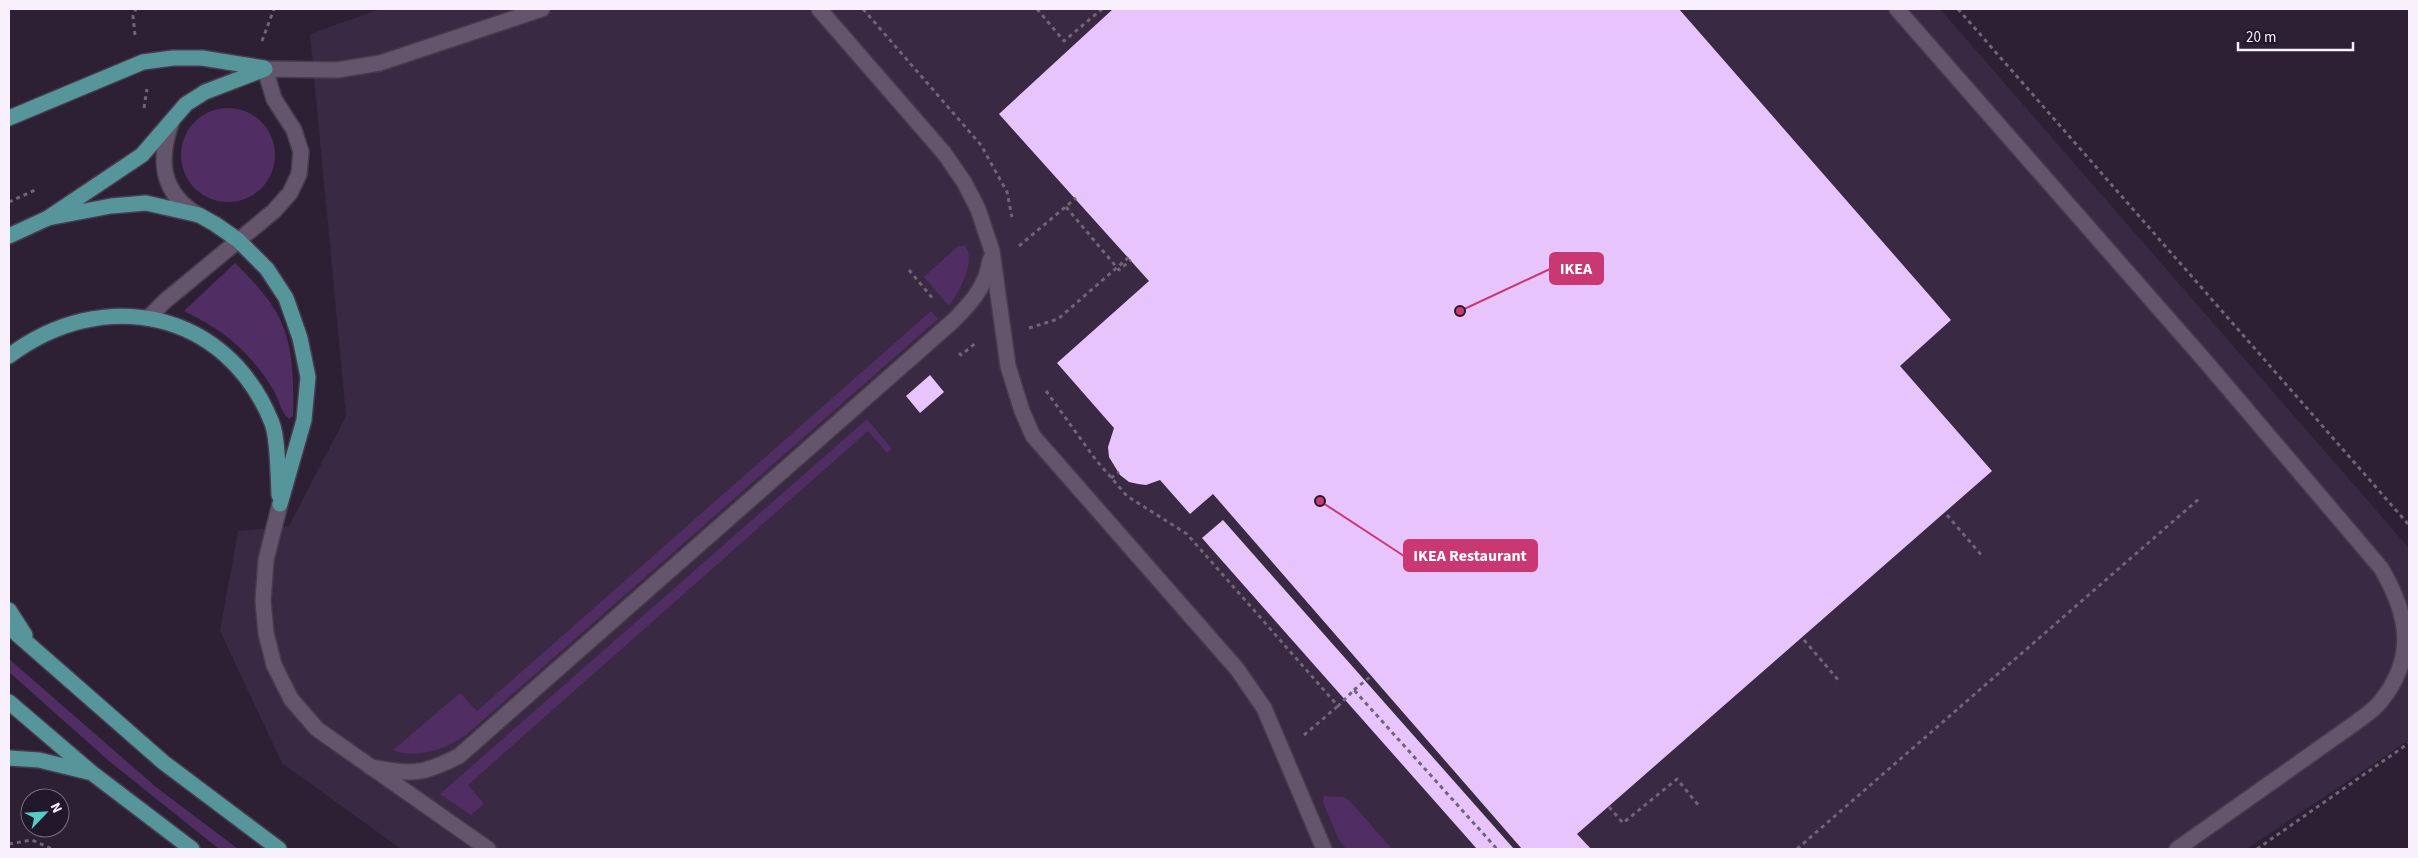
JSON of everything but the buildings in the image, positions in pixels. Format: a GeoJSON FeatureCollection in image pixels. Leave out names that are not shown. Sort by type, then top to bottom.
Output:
{"type":"FeatureCollection","features":[{"type":"Feature","properties":{"kind":"main road"},"geometry":{"type":"LineString","coordinates":[[9,118],[143,62],[173,58],[202,58],[265,69]]}},
{"type":"Feature","properties":{"kind":"main road"},"geometry":{"type":"LineString","coordinates":[[9,236],[48,218],[142,155],[186,104],[205,92],[265,69]]}},
{"type":"Feature","properties":{"kind":"main road"},"geometry":{"type":"LineString","coordinates":[[48,218],[111,206],[146,203],[199,216],[238,240],[266,268],[286,298],[300,338],[308,377],[304,420],[280,504]]}},
{"type":"Feature","properties":{"kind":"main road"},"geometry":{"type":"LineString","coordinates":[[9,356],[51,330],[82,320],[112,315],[148,318],[176,326],[204,340],[233,362],[259,394],[273,425],[280,504]]}},
{"type":"Feature","properties":{"kind":"main road"},"geometry":{"type":"LineString","coordinates":[[9,610],[33,649]]}},
{"type":"Feature","properties":{"kind":"main road"},"geometry":{"type":"LineString","coordinates":[[9,627],[163,762],[279,849]]}},
{"type":"Feature","properties":{"kind":"main road"},"geometry":{"type":"LineString","coordinates":[[9,702],[92,772],[192,849]]}},
{"type":"Feature","properties":{"kind":"main road"},"geometry":{"type":"LineString","coordinates":[[9,758],[39,760],[92,772]]}},
{"type":"Feature","properties":{"kind":"lane"},"geometry":{"type":"LineString","coordinates":[[148,318],[165,301],[274,211],[290,193],[298,174],[301,152],[294,130],[274,100],[265,69],[337,70],[380,63],[542,9]]}},
{"type":"Feature","properties":{"kind":"lane"},"geometry":{"type":"LineString","coordinates":[[819,9],[944,153],[964,182],[978,209],[992,251],[1008,366],[1022,411],[1033,436],[1237,669],[1264,708],[1324,849]]}},
{"type":"Feature","properties":{"kind":"lane"},"geometry":{"type":"LineString","coordinates":[[1897,9],[2206,362],[2381,568],[2396,594],[2405,624],[2405,648],[2396,678],[2381,702],[2358,721],[2176,849]]}},
{"type":"Feature","properties":{"kind":"lane"},"geometry":{"type":"LineString","coordinates":[[172,121],[164,143],[163,167],[171,189],[186,208],[199,216]]}},
{"type":"Feature","properties":{"kind":"lane"},"geometry":{"type":"LineString","coordinates":[[370,767],[415,774],[435,768],[459,756],[953,321],[977,297],[988,272],[992,251]]}},
{"type":"Feature","properties":{"kind":"lane"},"geometry":{"type":"LineString","coordinates":[[280,504],[266,560],[263,601],[266,633],[274,665],[291,699],[317,729],[488,849]]}},
{"type":"Feature","properties":{"kind":"path"},"geometry":{"type":"LineString","coordinates":[[863,9],[981,145],[1007,192],[1013,219]]}},
{"type":"Feature","properties":{"kind":"path"},"geometry":{"type":"LineString","coordinates":[[1037,9],[1064,41],[1102,9]]}},
{"type":"Feature","properties":{"kind":"path"},"geometry":{"type":"LineString","coordinates":[[1958,9],[2409,525]]}},
{"type":"Feature","properties":{"kind":"path"},"geometry":{"type":"LineString","coordinates":[[140,113],[145,106],[146,94],[143,62]]}},
{"type":"Feature","properties":{"kind":"path"},"geometry":{"type":"LineString","coordinates":[[9,202],[40,188]]}},
{"type":"Feature","properties":{"kind":"path"},"geometry":{"type":"LineString","coordinates":[[1019,246],[1076,198]]}},
{"type":"Feature","properties":{"kind":"path"},"geometry":{"type":"LineString","coordinates":[[1004,330],[1032,327],[1058,319],[1130,259],[1119,270],[1066,207]]}},
{"type":"Feature","properties":{"kind":"path"},"geometry":{"type":"LineString","coordinates":[[1017,237],[1020,255]]}},
{"type":"Feature","properties":{"kind":"path"},"geometry":{"type":"LineString","coordinates":[[1030,318],[1033,337]]}},
{"type":"Feature","properties":{"kind":"path"},"geometry":{"type":"LineString","coordinates":[[1040,383],[1111,478],[1127,496],[1187,534],[1338,706]]}},
{"type":"Feature","properties":{"kind":"path"},"geometry":{"type":"LineString","coordinates":[[1111,478],[1118,472]]}},
{"type":"Feature","properties":{"kind":"path"},"geometry":{"type":"LineString","coordinates":[[1797,849],[2202,497]]}},
{"type":"Feature","properties":{"kind":"path"},"geometry":{"type":"LineString","coordinates":[[1947,515],[1982,558]]}},
{"type":"Feature","properties":{"kind":"path"},"geometry":{"type":"LineString","coordinates":[[1804,640],[1840,682]]}},
{"type":"Feature","properties":{"kind":"path"},"geometry":{"type":"LineString","coordinates":[[1283,754],[1371,676]]}},
{"type":"Feature","properties":{"kind":"path"},"geometry":{"type":"LineString","coordinates":[[1354,690],[1496,849]]}},
{"type":"Feature","properties":{"kind":"path"},"geometry":{"type":"LineString","coordinates":[[2256,849],[2409,743]]}},
{"type":"Feature","properties":{"kind":"path"},"geometry":{"type":"LineString","coordinates":[[1609,806],[1623,823],[1677,779],[1699,806]]}},
{"type":"Feature","properties":{"kind":"path"},"geometry":{"type":"LineString","coordinates":[[9,844],[32,840],[52,849]]}},
{"type":"Feature","properties":{"kind":"shaded area"},"geometry":{"type":"Polygon","coordinates":[[[380,9],[1940,9],[2409,548],[2409,740],[2246,849],[401,849],[282,763],[220,631],[238,531],[289,526],[346,416],[310,34],[380,9]]]}},
{"type":"Feature","properties":{"kind":"shaded area"},"geometry":{"type":"Polygon","coordinates":[[[228,108],[246,111],[261,122],[272,137],[275,155],[272,173],[261,188],[246,199],[228,202],[210,199],[195,188],[184,173],[181,155],[184,137],[195,122],[210,111],[228,108]]]}},
{"type":"Feature","properties":{"kind":"shaded area"},"geometry":{"type":"Polygon","coordinates":[[[958,246],[965,246],[968,252],[968,268],[957,294],[949,306],[924,277],[958,246]]]}},
{"type":"Feature","properties":{"kind":"shaded area"},"geometry":{"type":"Polygon","coordinates":[[[235,263],[256,284],[269,301],[280,319],[285,332],[293,374],[293,416],[289,419],[283,412],[271,386],[243,351],[223,334],[184,311],[235,263]]]}},
{"type":"Feature","properties":{"kind":"shaded area"},"geometry":{"type":"Polygon","coordinates":[[[931,311],[938,319],[466,735],[450,745],[431,752],[412,754],[393,750],[460,693],[477,711],[931,311]]]}},
{"type":"Feature","properties":{"kind":"shaded area"},"geometry":{"type":"Polygon","coordinates":[[[867,419],[892,449],[887,453],[868,431],[468,785],[484,804],[471,815],[440,794],[867,419]]]}},
{"type":"Feature","properties":{"kind":"shaded area"},"geometry":{"type":"Polygon","coordinates":[[[9,659],[156,787],[238,849],[219,849],[109,761],[9,672],[9,659]]]}},
{"type":"Feature","properties":{"kind":"shaded area"},"geometry":{"type":"Polygon","coordinates":[[[1324,796],[1344,797],[1350,801],[1392,849],[1346,849],[1338,838],[1323,802],[1324,796]]]}},
{"type":"Feature","properties":{"kind":"place","name":"IKEA"},"geometry":{"type":"Point","coordinates":[1460,311]}},
{"type":"Feature","properties":{"kind":"place","name":"IKEA Restaurant"},"geometry":{"type":"Point","coordinates":[1320,501]}}]}
